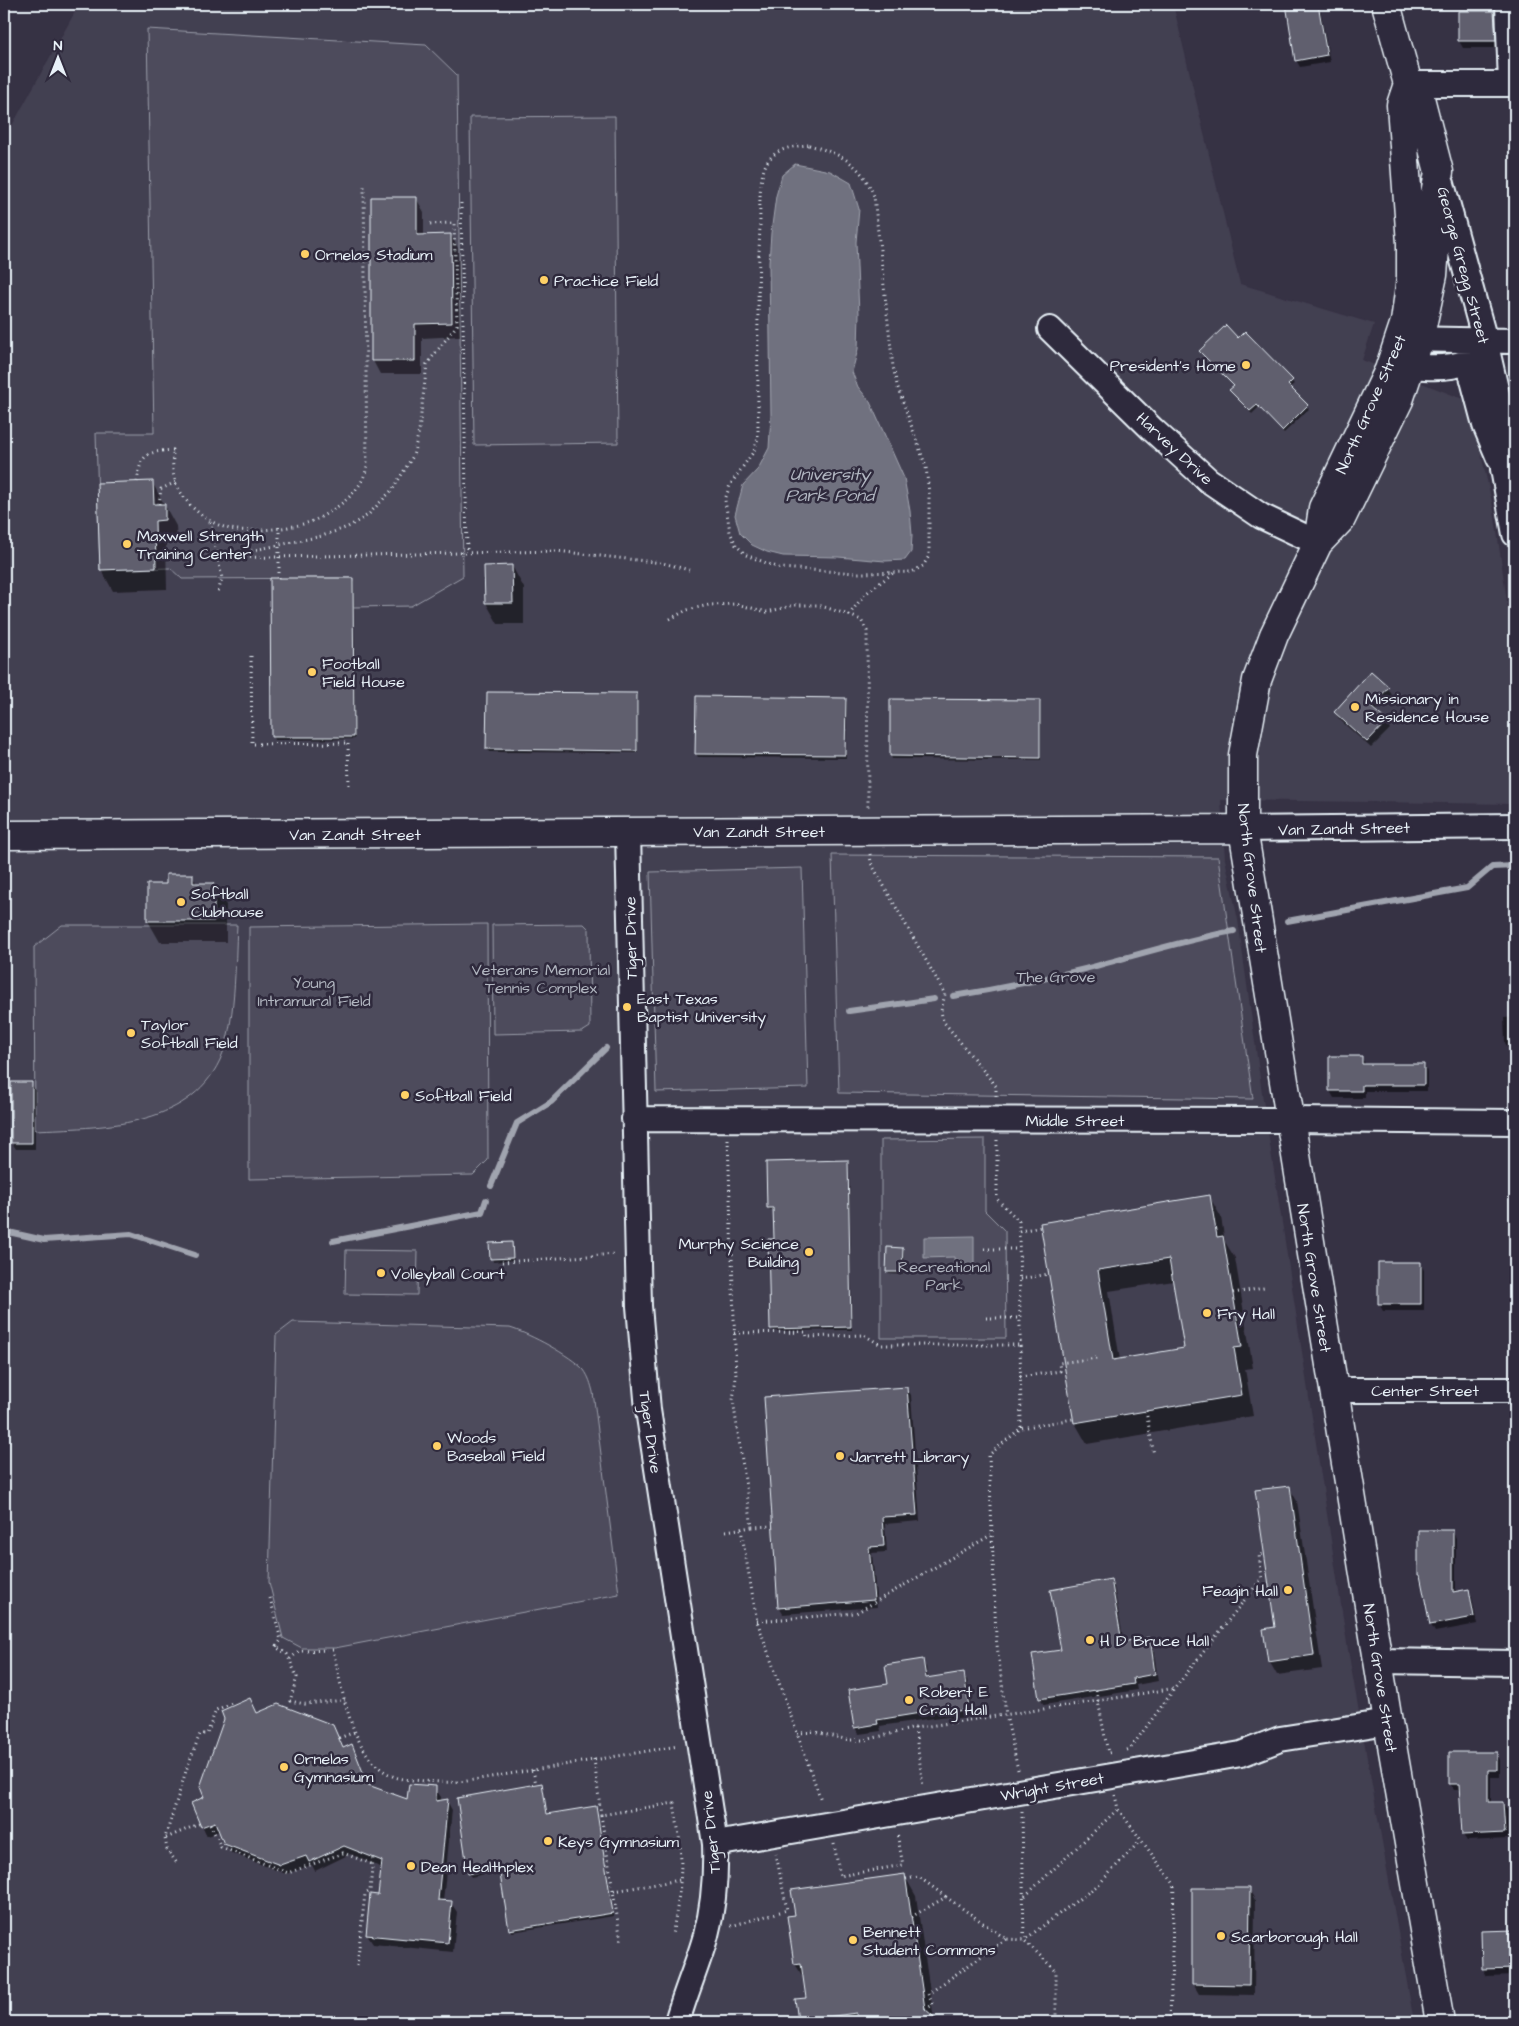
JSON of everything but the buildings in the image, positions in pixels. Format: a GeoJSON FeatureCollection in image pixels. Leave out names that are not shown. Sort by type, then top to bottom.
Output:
{"type":"FeatureCollection","features":[{"type":"Feature","properties":{"kind":"main road","name":"George Gregg Street"},"geometry":{"type":"LineString","coordinates":[[1386,4],[1408,84],[1420,98],[1438,172]]}},
{"type":"Feature","properties":{"kind":"main road","name":"North Grove Street"},"geometry":{"type":"LineString","coordinates":[[1408,84],[1401,105],[1410,215],[1411,278],[1406,352],[1399,400],[1340,519],[1318,543],[1274,635],[1257,680],[1243,755],[1243,829],[1388,1722],[1440,2022]]}},
{"type":"Feature","properties":{"kind":"main road","name":"North Grove Street"},"geometry":{"type":"LineString","coordinates":[[1406,352],[1434,275],[1438,172]]}},
{"type":"Feature","properties":{"kind":"main road","name":"Van Zandt Street"},"geometry":{"type":"LineString","coordinates":[[4,836],[1243,829]]}},
{"type":"Feature","properties":{"kind":"street"},"geometry":{"type":"LineString","coordinates":[[1408,84],[1513,84],[1508,4]]}},
{"type":"Feature","properties":{"kind":"street","name":"George Gregg Street"},"geometry":{"type":"LineString","coordinates":[[1438,172],[1485,341],[1503,420],[1504,469],[1515,534]]}},
{"type":"Feature","properties":{"kind":"street","name":"Harvey Drive"},"geometry":{"type":"LineString","coordinates":[[1050,329],[1208,480],[1261,516],[1318,543]]}},
{"type":"Feature","properties":{"kind":"street"},"geometry":{"type":"LineString","coordinates":[[1406,352],[1435,368],[1468,361],[1485,341]]}},
{"type":"Feature","properties":{"kind":"street"},"geometry":{"type":"LineString","coordinates":[[1406,352],[1485,341],[1515,341]]}},
{"type":"Feature","properties":{"kind":"street"},"geometry":{"type":"LineString","coordinates":[[1468,361],[1485,425],[1504,469]]}},
{"type":"Feature","properties":{"kind":"street","name":"Van Zandt Street"},"geometry":{"type":"LineString","coordinates":[[1243,829],[1515,826]]}},
{"type":"Feature","properties":{"kind":"street","name":"Tiger Drive"},"geometry":{"type":"LineString","coordinates":[[628,832],[639,1314],[645,1391],[715,1844],[715,1877],[710,1920],[677,2022]]}},
{"type":"Feature","properties":{"kind":"street","name":"Middle Street"},"geometry":{"type":"LineString","coordinates":[[634,1119],[1515,1122]]}},
{"type":"Feature","properties":{"kind":"street","name":"Center Street"},"geometry":{"type":"LineString","coordinates":[[1334,1390],[1515,1390]]}},
{"type":"Feature","properties":{"kind":"street"},"geometry":{"type":"LineString","coordinates":[[1378,1661],[1515,1663]]}},
{"type":"Feature","properties":{"kind":"street","name":"Wright Street"},"geometry":{"type":"LineString","coordinates":[[715,1844],[1241,1754],[1280,1739],[1388,1722]]}},
{"type":"Feature","properties":{"kind":"path"},"geometry":{"type":"LineString","coordinates":[[850,615],[864,595],[893,573],[912,572],[922,566],[929,556],[929,493],[926,467],[899,392],[893,367],[874,196],[863,174],[850,162],[838,155],[809,145],[782,149],[768,160],[761,184],[758,278],[758,438],[754,452],[730,484],[725,500],[730,532],[736,545],[746,555],[779,568],[858,573],[893,573]]}},
{"type":"Feature","properties":{"kind":"path"},"geometry":{"type":"LineString","coordinates":[[137,482],[141,461],[145,455],[155,451],[172,450],[174,477],[183,496],[196,511],[210,522],[228,529],[240,531],[267,530],[315,520],[348,499],[363,482],[367,466],[364,186]]}},
{"type":"Feature","properties":{"kind":"path"},"geometry":{"type":"LineString","coordinates":[[462,202],[467,553]]}},
{"type":"Feature","properties":{"kind":"path"},"geometry":{"type":"LineString","coordinates":[[217,558],[322,536],[348,527],[368,515],[393,489],[413,456],[419,431],[427,364],[457,325],[454,223],[428,224]]}},
{"type":"Feature","properties":{"kind":"path"},"geometry":{"type":"LineString","coordinates":[[158,504],[161,490],[176,482]]}},
{"type":"Feature","properties":{"kind":"path"},"geometry":{"type":"LineString","coordinates":[[210,522],[222,578],[218,593]]}},
{"type":"Feature","properties":{"kind":"path"},"geometry":{"type":"LineString","coordinates":[[279,528],[279,578]]}},
{"type":"Feature","properties":{"kind":"path"},"geometry":{"type":"LineString","coordinates":[[217,558],[556,551],[663,562],[688,570]]}},
{"type":"Feature","properties":{"kind":"path"},"geometry":{"type":"LineString","coordinates":[[670,619],[687,610],[710,605],[736,604],[767,612],[795,605],[818,605],[861,620],[866,631],[868,831]]}},
{"type":"Feature","properties":{"kind":"path"},"geometry":{"type":"LineString","coordinates":[[252,656],[252,744],[348,743],[349,786]]}},
{"type":"Feature","properties":{"kind":"path"},"geometry":{"type":"LineString","coordinates":[[728,1119],[736,1377],[733,1400],[752,1527]]}},
{"type":"Feature","properties":{"kind":"path"},"geometry":{"type":"LineString","coordinates":[[1019,1231],[1041,1227]]}},
{"type":"Feature","properties":{"kind":"path"},"geometry":{"type":"LineString","coordinates":[[984,1249],[1019,1250]]}},
{"type":"Feature","properties":{"kind":"path"},"geometry":{"type":"LineString","coordinates":[[502,1262],[638,1253]]}},
{"type":"Feature","properties":{"kind":"path"},"geometry":{"type":"LineString","coordinates":[[1020,1279],[1049,1274]]}},
{"type":"Feature","properties":{"kind":"path"},"geometry":{"type":"LineString","coordinates":[[1233,1293],[1264,1288]]}},
{"type":"Feature","properties":{"kind":"path"},"geometry":{"type":"LineString","coordinates":[[986,1318],[1020,1318]]}},
{"type":"Feature","properties":{"kind":"path"},"geometry":{"type":"LineString","coordinates":[[734,1333],[806,1332],[808,1337],[864,1336],[881,1345],[1019,1345]]}},
{"type":"Feature","properties":{"kind":"path"},"geometry":{"type":"LineString","coordinates":[[1020,1377],[1060,1371],[1059,1363],[1097,1358]]}},
{"type":"Feature","properties":{"kind":"path"},"geometry":{"type":"LineString","coordinates":[[1146,1411],[1154,1455]]}},
{"type":"Feature","properties":{"kind":"path"},"geometry":{"type":"LineString","coordinates":[[1018,1770],[1006,1715],[996,1637],[989,1455],[1020,1428],[1073,1419]]}},
{"type":"Feature","properties":{"kind":"path"},"geometry":{"type":"LineString","coordinates":[[726,1531],[773,1526]]}},
{"type":"Feature","properties":{"kind":"path"},"geometry":{"type":"LineString","coordinates":[[741,1529],[757,1621],[822,1800]]}},
{"type":"Feature","properties":{"kind":"path"},"geometry":{"type":"LineString","coordinates":[[757,1621],[856,1613],[991,1535]]}},
{"type":"Feature","properties":{"kind":"path"},"geometry":{"type":"LineString","coordinates":[[1123,1750],[1130,1749],[1174,1688],[1262,1578],[1258,1555],[1265,1554]]}},
{"type":"Feature","properties":{"kind":"path"},"geometry":{"type":"LineString","coordinates":[[270,1598],[281,1640],[276,1646],[287,1654],[297,1677],[290,1701],[305,1704],[345,1700]]}},
{"type":"Feature","properties":{"kind":"path"},"geometry":{"type":"LineString","coordinates":[[290,1659],[299,1651],[333,1650],[354,1732],[365,1753],[374,1763],[384,1772],[396,1778],[450,1783],[699,1742]]}},
{"type":"Feature","properties":{"kind":"path"},"geometry":{"type":"LineString","coordinates":[[797,1734],[815,1732],[850,1740],[865,1740],[915,1728],[1174,1688]]}},
{"type":"Feature","properties":{"kind":"path"},"geometry":{"type":"LineString","coordinates":[[1096,1690],[1108,1753],[1115,1751]]}},
{"type":"Feature","properties":{"kind":"path"},"geometry":{"type":"LineString","coordinates":[[176,1862],[167,1848],[165,1838],[187,1768],[200,1734],[207,1734],[216,1710],[232,1703],[234,1705]]}},
{"type":"Feature","properties":{"kind":"path"},"geometry":{"type":"LineString","coordinates":[[915,1728],[923,1786]]}},
{"type":"Feature","properties":{"kind":"path"},"geometry":{"type":"LineString","coordinates":[[339,1738],[354,1732]]}},
{"type":"Feature","properties":{"kind":"path"},"geometry":{"type":"LineString","coordinates":[[594,1759],[621,1941]]}},
{"type":"Feature","properties":{"kind":"path"},"geometry":{"type":"LineString","coordinates":[[533,1770],[536,1784]]}},
{"type":"Feature","properties":{"kind":"path"},"geometry":{"type":"LineString","coordinates":[[1115,1792],[1118,1809],[1140,1841],[1174,1884],[1170,2022]]}},
{"type":"Feature","properties":{"kind":"path"},"geometry":{"type":"LineString","coordinates":[[601,1816],[674,1803],[680,1846],[680,1880],[672,1935]]}},
{"type":"Feature","properties":{"kind":"path"},"geometry":{"type":"LineString","coordinates":[[1022,1808],[1024,1940],[1056,1972],[1056,2022]]}},
{"type":"Feature","properties":{"kind":"path"},"geometry":{"type":"LineString","coordinates":[[1024,1896],[1118,1809]]}},
{"type":"Feature","properties":{"kind":"path"},"geometry":{"type":"LineString","coordinates":[[165,1838],[199,1824]]}},
{"type":"Feature","properties":{"kind":"path"},"geometry":{"type":"LineString","coordinates":[[210,1824],[221,1847],[288,1873],[343,1853],[372,1864]]}},
{"type":"Feature","properties":{"kind":"path"},"geometry":{"type":"LineString","coordinates":[[833,1841],[840,1876],[903,1865],[896,1830],[903,1829]]}},
{"type":"Feature","properties":{"kind":"path"},"geometry":{"type":"LineString","coordinates":[[906,1879],[919,1877],[1006,1939],[1024,1940],[1098,1884],[1140,1841]]}},
{"type":"Feature","properties":{"kind":"path"},"geometry":{"type":"LineString","coordinates":[[710,1920],[733,1926],[787,1910],[776,1850]]}},
{"type":"Feature","properties":{"kind":"path"},"geometry":{"type":"LineString","coordinates":[[357,1966],[365,1894],[370,1891],[373,1858]]}},
{"type":"Feature","properties":{"kind":"path"},"geometry":{"type":"LineString","coordinates":[[614,1892],[680,1880]]}},
{"type":"Feature","properties":{"kind":"path"},"geometry":{"type":"LineString","coordinates":[[911,1917],[946,1897]]}},
{"type":"Feature","properties":{"kind":"path"},"geometry":{"type":"LineString","coordinates":[[925,2009],[933,2005],[928,1994],[1006,1939]]}},
{"type":"Feature","properties":{"kind":"shaded area","name":"East Texas Baptist University"},"geometry":{"type":"Polygon","coordinates":[[[75,4],[1173,4],[1240,284],[1374,324],[1362,360],[1463,399],[1481,454],[1494,511],[1515,658],[1515,804],[1221,800],[1225,859],[1238,920],[1262,1093],[1348,1650],[1414,2022],[4,2022],[4,140],[75,12],[75,4]]]}},
{"type":"Feature","properties":{"kind":"green space","name":"Ornelas Stadium"},"geometry":{"type":"Polygon","coordinates":[[[147,29],[426,45],[457,75],[463,576],[411,606],[353,607],[352,578],[182,579],[170,568],[100,570],[96,433],[154,433],[147,29]]]}},
{"type":"Feature","properties":{"kind":"green space","name":"Practice Field"},"geometry":{"type":"Polygon","coordinates":[[[615,116],[618,443],[474,445],[470,117],[615,116]]]}},
{"type":"Feature","properties":{"kind":"green space","name":"The Grove"},"geometry":{"type":"Polygon","coordinates":[[[832,855],[1218,857],[1253,1099],[839,1093],[832,855]]]}},
{"type":"Feature","properties":{"kind":"green space","name":"Veterans Memorial Tennis Complex"},"geometry":{"type":"Polygon","coordinates":[[[802,868],[808,1088],[656,1092],[650,872],[802,868]]]}},
{"type":"Feature","properties":{"kind":"green space","name":"Young Intramural Field"},"geometry":{"type":"Polygon","coordinates":[[[487,924],[488,1160],[473,1175],[249,1179],[249,927],[487,924]]]}},
{"type":"Feature","properties":{"kind":"green space","name":"Veterans Memorial Tennis Complex"},"geometry":{"type":"Polygon","coordinates":[[[584,924],[589,929],[590,1027],[582,1032],[493,1034],[492,925],[584,924]]]}},
{"type":"Feature","properties":{"kind":"green space","name":"Taylor Softball Field"},"geometry":{"type":"Polygon","coordinates":[[[62,925],[237,925],[234,994],[225,1046],[220,1060],[205,1083],[187,1100],[164,1112],[140,1120],[86,1128],[35,1130],[34,947],[62,925]]]}},
{"type":"Feature","properties":{"kind":"green space","name":"Recreational Park"},"geometry":{"type":"Polygon","coordinates":[[[985,1139],[985,1211],[1005,1231],[1006,1338],[881,1338],[881,1140],[985,1139]]]}},
{"type":"Feature","properties":{"kind":"green space","name":"Volleyball Court"},"geometry":{"type":"Polygon","coordinates":[[[346,1250],[418,1251],[417,1295],[345,1294],[346,1250]]]}},
{"type":"Feature","properties":{"kind":"green space","name":"Woods Baseball Field"},"geometry":{"type":"Polygon","coordinates":[[[293,1322],[510,1328],[549,1346],[578,1364],[587,1375],[593,1392],[619,1594],[335,1648],[302,1648],[283,1638],[269,1582],[276,1335],[293,1322]]]}},
{"type":"Feature","properties":{"kind":"water","name":"University Park Pond"},"geometry":{"type":"Polygon","coordinates":[[[795,164],[830,171],[851,183],[859,209],[856,242],[859,314],[858,349],[852,372],[858,387],[870,402],[904,478],[912,535],[911,552],[905,560],[885,561],[838,557],[783,556],[767,552],[752,545],[740,533],[735,515],[743,485],[758,469],[769,448],[771,416],[769,263],[771,233],[776,196],[782,175],[795,164]]]}},
{"type":"Feature","properties":{"kind":"water"},"geometry":{"type":"Polygon","coordinates":[[[974,1236],[974,1274],[955,1275],[954,1257],[924,1258],[924,1237],[974,1236]]]}},
{"type":"Feature","properties":{"kind":"waterway"},"geometry":{"type":"LineString","coordinates":[[1287,921],[1467,888],[1492,867],[1515,866]]}},
{"type":"Feature","properties":{"kind":"waterway"},"geometry":{"type":"LineString","coordinates":[[953,996],[1052,977],[1234,931]]}},
{"type":"Feature","properties":{"kind":"waterway"},"geometry":{"type":"LineString","coordinates":[[849,1011],[934,999]]}},
{"type":"Feature","properties":{"kind":"waterway"},"geometry":{"type":"LineString","coordinates":[[491,1186],[517,1123],[551,1102],[606,1048]]}},
{"type":"Feature","properties":{"kind":"waterway"},"geometry":{"type":"LineString","coordinates":[[333,1241],[482,1212],[486,1200]]}},
{"type":"Feature","properties":{"kind":"waterway"},"geometry":{"type":"LineString","coordinates":[[4,1231],[44,1240],[131,1234],[195,1255]]}},
{"type":"Feature","properties":{"kind":"place","name":"Ornelas Stadium"},"geometry":{"type":"Point","coordinates":[305,254]}},
{"type":"Feature","properties":{"kind":"place","name":"Practice Field"},"geometry":{"type":"Point","coordinates":[544,280]}},
{"type":"Feature","properties":{"kind":"place","name":"President's Home"},"geometry":{"type":"Point","coordinates":[1246,365]}},
{"type":"Feature","properties":{"kind":"place","name":"Maxwell Strength Training Center"},"geometry":{"type":"Point","coordinates":[127,544]}},
{"type":"Feature","properties":{"kind":"place","name":"Football Field House"},"geometry":{"type":"Point","coordinates":[312,672]}},
{"type":"Feature","properties":{"kind":"place","name":"Missionary in Residence House"},"geometry":{"type":"Point","coordinates":[1355,707]}},
{"type":"Feature","properties":{"kind":"place","name":"Softball Clubhouse"},"geometry":{"type":"Point","coordinates":[181,902]}},
{"type":"Feature","properties":{"kind":"place","name":"East Texas Baptist University"},"geometry":{"type":"Point","coordinates":[627,1007]}},
{"type":"Feature","properties":{"kind":"place","name":"Taylor Softball Field"},"geometry":{"type":"Point","coordinates":[131,1033]}},
{"type":"Feature","properties":{"kind":"place","name":"Softball Field"},"geometry":{"type":"Point","coordinates":[405,1095]}},
{"type":"Feature","properties":{"kind":"place","name":"Murphy Science Building"},"geometry":{"type":"Point","coordinates":[809,1252]}},
{"type":"Feature","properties":{"kind":"place","name":"Volleyball Court"},"geometry":{"type":"Point","coordinates":[381,1273]}},
{"type":"Feature","properties":{"kind":"place","name":"Fry Hall"},"geometry":{"type":"Point","coordinates":[1207,1313]}},
{"type":"Feature","properties":{"kind":"place","name":"Woods Baseball Field"},"geometry":{"type":"Point","coordinates":[437,1446]}},
{"type":"Feature","properties":{"kind":"place","name":"Jarrett Library"},"geometry":{"type":"Point","coordinates":[840,1456]}},
{"type":"Feature","properties":{"kind":"place","name":"Feagin Hall"},"geometry":{"type":"Point","coordinates":[1288,1590]}},
{"type":"Feature","properties":{"kind":"place","name":"H D Bruce Hall"},"geometry":{"type":"Point","coordinates":[1090,1640]}},
{"type":"Feature","properties":{"kind":"place","name":"Robert E Craig Hall"},"geometry":{"type":"Point","coordinates":[909,1700]}},
{"type":"Feature","properties":{"kind":"place","name":"Ornelas Gymnasium"},"geometry":{"type":"Point","coordinates":[284,1767]}},
{"type":"Feature","properties":{"kind":"place","name":"Keys Gymnasium"},"geometry":{"type":"Point","coordinates":[548,1841]}},
{"type":"Feature","properties":{"kind":"place","name":"Dean Healthplex"},"geometry":{"type":"Point","coordinates":[411,1866]}},
{"type":"Feature","properties":{"kind":"place","name":"Scarborough Hall"},"geometry":{"type":"Point","coordinates":[1221,1936]}},
{"type":"Feature","properties":{"kind":"place","name":"Bennett Student Commons"},"geometry":{"type":"Point","coordinates":[853,1940]}}]}
